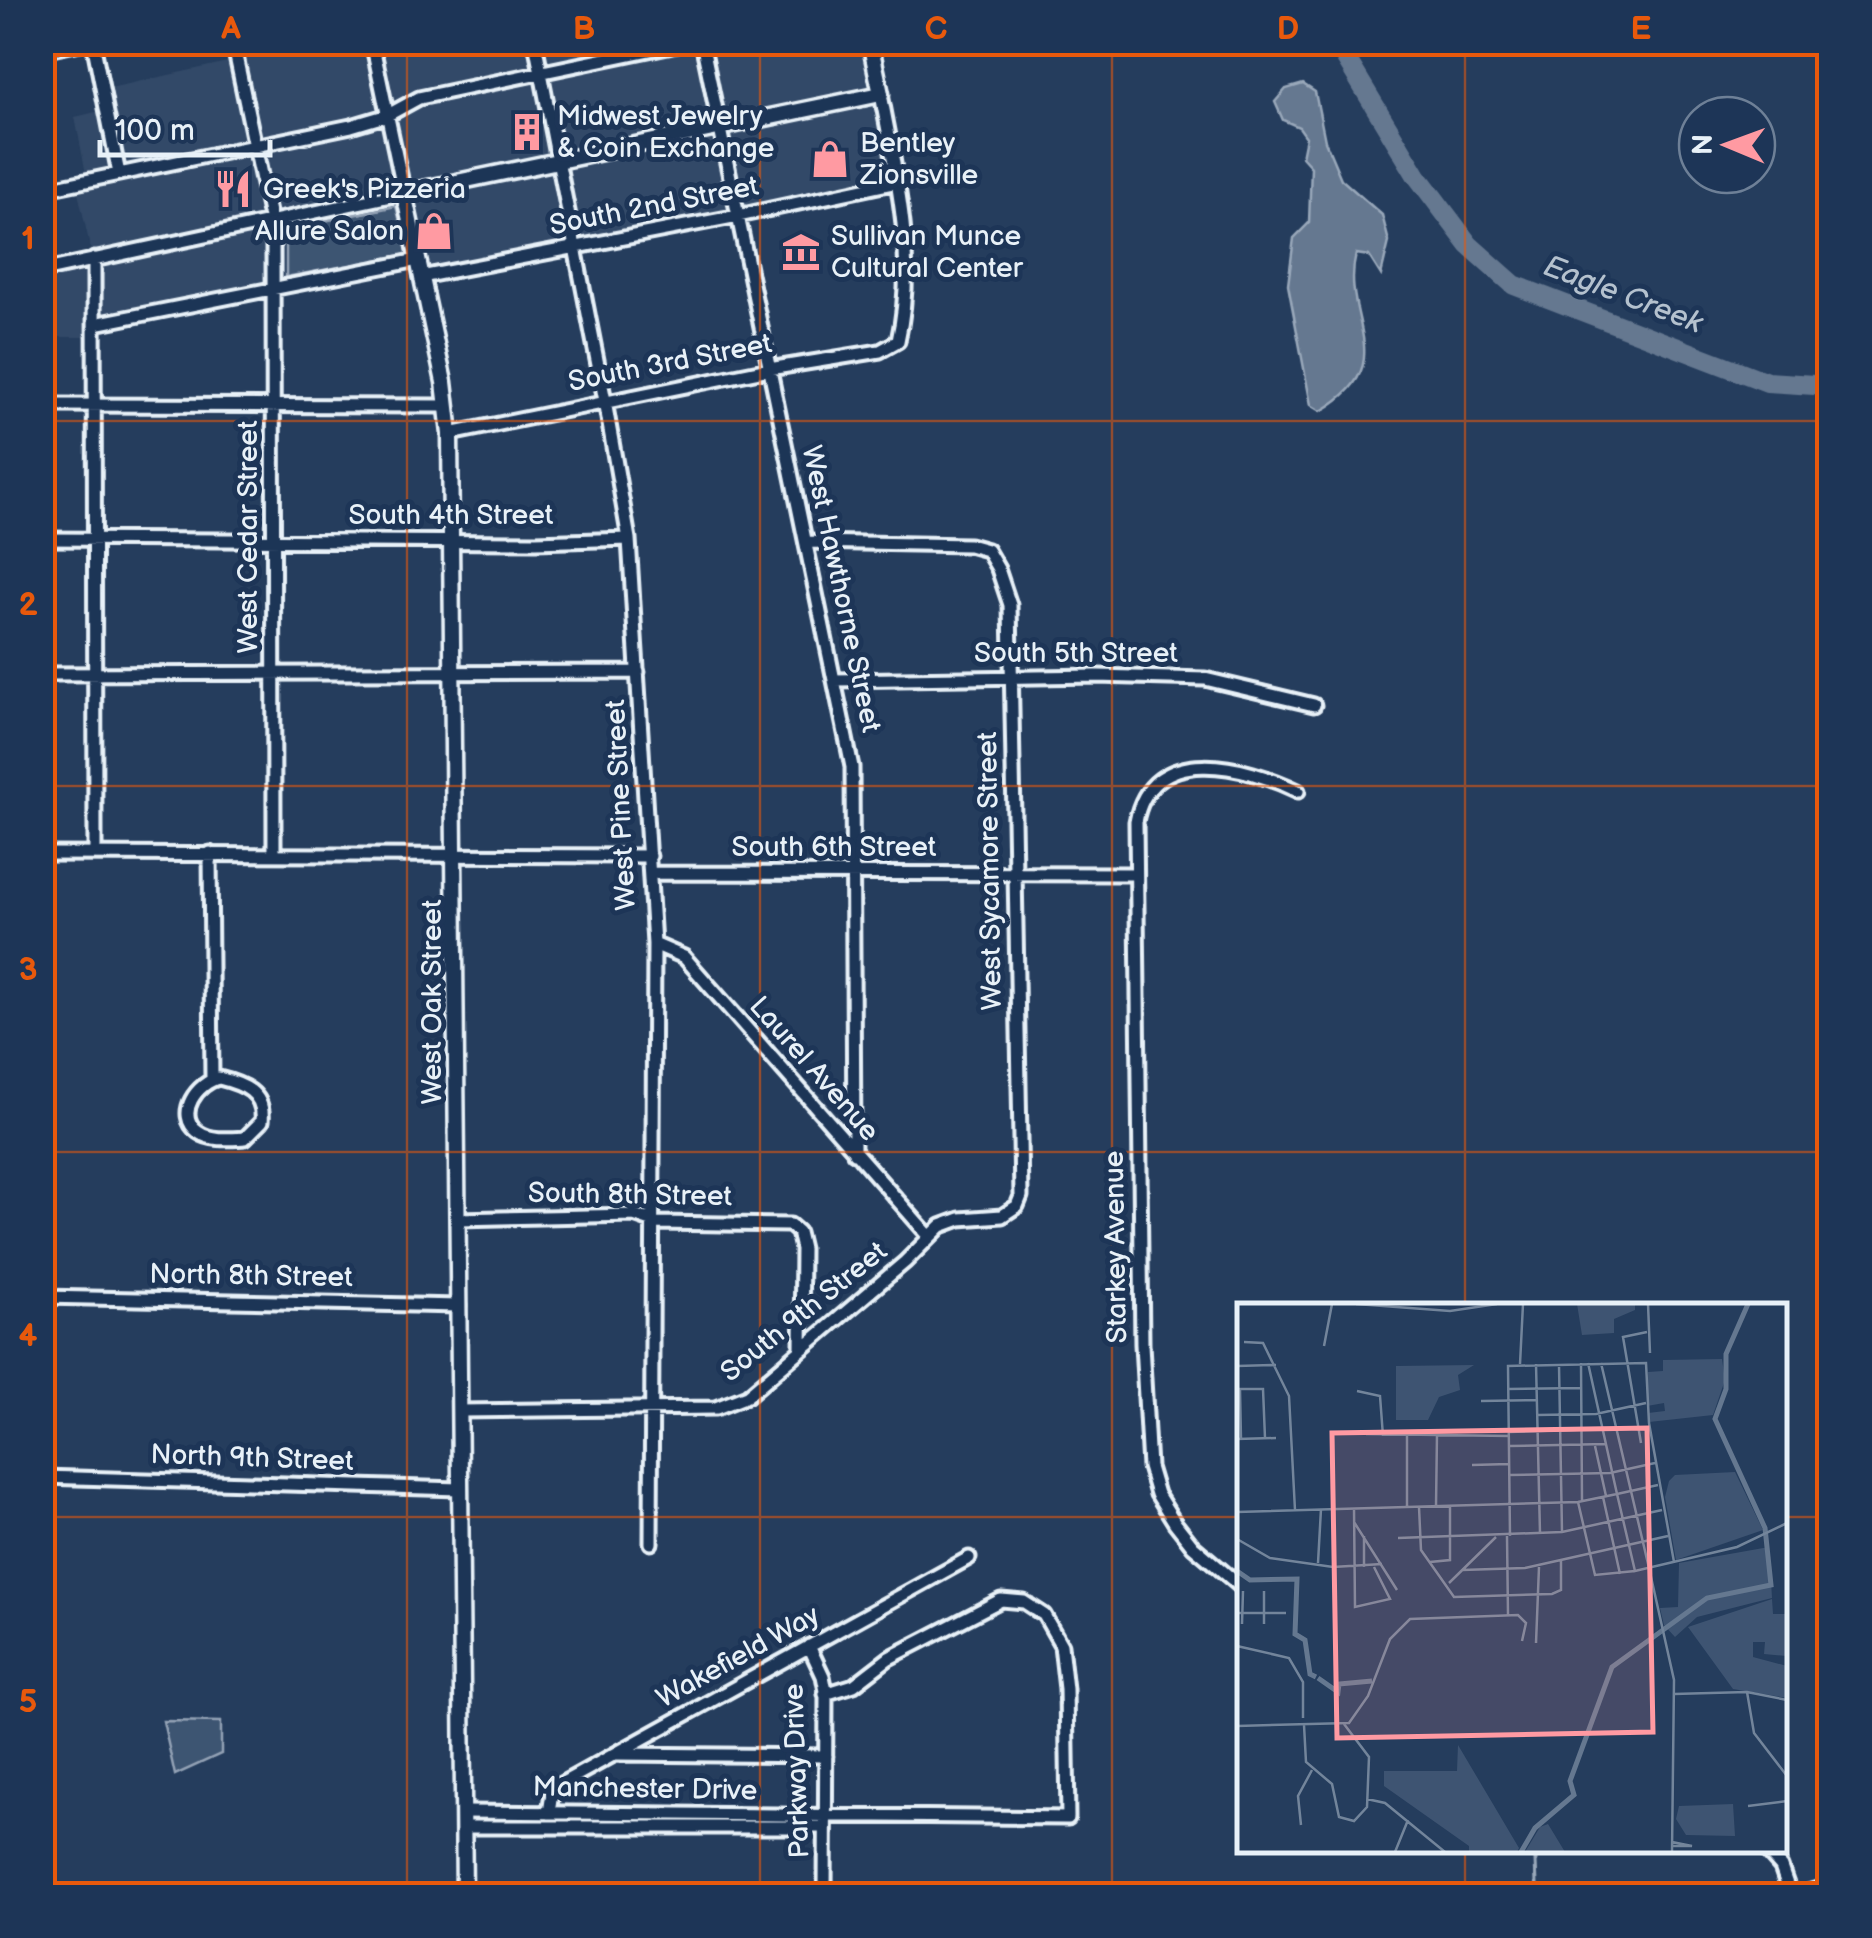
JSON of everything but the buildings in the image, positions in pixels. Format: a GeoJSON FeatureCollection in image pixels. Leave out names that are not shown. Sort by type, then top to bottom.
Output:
{"type":"FeatureCollection","features":[{"type":"Feature","properties":{"kind":"main road"},"geometry":{"type":"LineString","coordinates":[[404,193],[881,94],[870,42]]}},
{"type":"Feature","properties":{"kind":"main road","name":"West Oak Street"},"geometry":{"type":"LineString","coordinates":[[404,193],[450,434],[464,1896]]}},
{"type":"Feature","properties":{"kind":"street"},"geometry":{"type":"LineString","coordinates":[[42,51],[85,42]]}},
{"type":"Feature","properties":{"kind":"street"},"geometry":{"type":"LineString","coordinates":[[93,42],[120,174]]}},
{"type":"Feature","properties":{"kind":"street","name":"West Cedar Street"},"geometry":{"type":"LineString","coordinates":[[233,42],[271,221],[274,853]]}},
{"type":"Feature","properties":{"kind":"street","name":"West Oak Street"},"geometry":{"type":"LineString","coordinates":[[372,42],[404,193]]}},
{"type":"Feature","properties":{"kind":"street","name":"West Pine Street"},"geometry":{"type":"LineString","coordinates":[[535,42],[606,401],[629,539],[654,944],[651,1543]]}},
{"type":"Feature","properties":{"kind":"street"},"geometry":{"type":"LineString","coordinates":[[42,190],[254,147],[388,116],[419,98],[687,42]]}},
{"type":"Feature","properties":{"kind":"street","name":"West Hawthorne Street"},"geometry":{"type":"LineString","coordinates":[[702,42],[852,768],[854,1153]]}},
{"type":"Feature","properties":{"kind":"street"},"geometry":{"type":"LineString","coordinates":[[881,94],[897,182]]}},
{"type":"Feature","properties":{"kind":"street","name":"South 2nd Street"},"geometry":{"type":"LineString","coordinates":[[421,277],[897,182]]}},
{"type":"Feature","properties":{"kind":"street","name":"South 3rd Street"},"geometry":{"type":"LineString","coordinates":[[450,434],[770,369],[880,351],[898,340],[904,315],[906,239],[897,182]]}},
{"type":"Feature","properties":{"kind":"street"},"geometry":{"type":"LineString","coordinates":[[42,271],[404,193]]}},
{"type":"Feature","properties":{"kind":"street"},"geometry":{"type":"LineString","coordinates":[[94,260],[96,854]]}},
{"type":"Feature","properties":{"kind":"street"},"geometry":{"type":"LineString","coordinates":[[95,324],[418,260]]}},
{"type":"Feature","properties":{"kind":"street"},"geometry":{"type":"LineString","coordinates":[[42,405],[447,406]]}},
{"type":"Feature","properties":{"kind":"street","name":"South 4th Street"},"geometry":{"type":"LineString","coordinates":[[42,539],[629,539]]}},
{"type":"Feature","properties":{"kind":"street","name":"West Sycamore Street"},"geometry":{"type":"LineString","coordinates":[[808,542],[969,545],[988,550],[1010,605],[1020,1196],[1018,1206],[1002,1216],[950,1222],[930,1236]]}},
{"type":"Feature","properties":{"kind":"street"},"geometry":{"type":"LineString","coordinates":[[42,674],[638,672]]}},
{"type":"Feature","properties":{"kind":"street","name":"South 5th Street"},"geometry":{"type":"LineString","coordinates":[[835,680],[1013,676],[1204,679],[1314,704]]}},
{"type":"Feature","properties":{"kind":"street","name":"Starkey Avenue"},"geometry":{"type":"LineString","coordinates":[[1237,1583],[1193,1546],[1175,1524],[1157,1494],[1149,1467],[1142,1344],[1136,833],[1140,803],[1164,776],[1184,768],[1206,766],[1268,776],[1298,791]]}},
{"type":"Feature","properties":{"kind":"street"},"geometry":{"type":"LineString","coordinates":[[210,853],[212,1079]]}},
{"type":"Feature","properties":{"kind":"street"},"geometry":{"type":"LineString","coordinates":[[42,854],[650,856]]}},
{"type":"Feature","properties":{"kind":"street","name":"South 6th Street"},"geometry":{"type":"LineString","coordinates":[[651,873],[1136,874]]}},
{"type":"Feature","properties":{"kind":"street","name":"Laurel Avenue"},"geometry":{"type":"LineString","coordinates":[[654,944],[684,957],[930,1236]]}},
{"type":"Feature","properties":{"kind":"street"},"geometry":{"type":"LineString","coordinates":[[212,1079],[237,1083],[258,1097],[264,1110],[262,1121],[244,1138],[213,1138],[196,1131],[189,1120],[188,1106],[194,1094],[206,1080],[212,1079]]}},
{"type":"Feature","properties":{"kind":"street","name":"South 8th Street"},"geometry":{"type":"LineString","coordinates":[[458,1219],[634,1215],[650,1221],[790,1225],[798,1232],[802,1250],[801,1350]]}},
{"type":"Feature","properties":{"kind":"street","name":"South 9th Street"},"geometry":{"type":"LineString","coordinates":[[460,1411],[704,1409],[730,1404],[747,1396],[905,1262],[930,1236]]}},
{"type":"Feature","properties":{"kind":"street","name":"North 8th Street"},"geometry":{"type":"LineString","coordinates":[[42,1297],[459,1306]]}},
{"type":"Feature","properties":{"kind":"street","name":"North 9th Street"},"geometry":{"type":"LineString","coordinates":[[42,1478],[460,1489]]}},
{"type":"Feature","properties":{"kind":"street","name":"Wakefield Way"},"geometry":{"type":"LineString","coordinates":[[549,1812],[552,1793],[559,1785],[969,1558]]}},
{"type":"Feature","properties":{"kind":"street"},"geometry":{"type":"LineString","coordinates":[[826,1694],[854,1686],[890,1658],[1001,1600],[1024,1602],[1044,1615],[1061,1646],[1066,1692],[1068,1818],[826,1821]]}},
{"type":"Feature","properties":{"kind":"street","name":"Parkway Drive"},"geometry":{"type":"LineString","coordinates":[[809,1646],[826,1694],[826,1896]]}},
{"type":"Feature","properties":{"kind":"street"},"geometry":{"type":"LineString","coordinates":[[617,1754],[826,1756]]}},
{"type":"Feature","properties":{"kind":"street","name":"Manchester Drive"},"geometry":{"type":"LineString","coordinates":[[464,1819],[549,1812],[826,1821]]}},
{"type":"Feature","properties":{"kind":"street","name":"Manchester Drive"},"geometry":{"type":"LineString","coordinates":[[464,1819],[826,1821]]}},
{"type":"Feature","properties":{"kind":"street"},"geometry":{"type":"LineString","coordinates":[[1769,1853],[1781,1867],[1793,1896],[1830,1884]]}},
{"type":"Feature","properties":{"kind":"shaded area"},"geometry":{"type":"Polygon","coordinates":[[[244,43],[860,43],[889,175],[428,270],[412,188],[265,222],[267,283],[88,320],[87,337],[43,337],[42,264],[91,251],[78,192],[89,189],[75,117],[113,108],[110,88],[246,58],[244,43]]]}},
{"type":"Feature","properties":{"kind":"shaded area"},"geometry":{"type":"Polygon","coordinates":[[[1303,84],[1315,92],[1325,141],[1341,179],[1382,215],[1389,242],[1381,275],[1369,256],[1356,254],[1353,277],[1364,357],[1359,375],[1346,393],[1321,411],[1311,405],[1288,285],[1294,238],[1309,223],[1311,167],[1302,157],[1306,137],[1299,127],[1283,120],[1275,102],[1286,89],[1303,84]]]}},
{"type":"Feature","properties":{"kind":"shaded area"},"geometry":{"type":"Polygon","coordinates":[[[396,206],[408,254],[286,277],[286,229],[396,206]]]}},
{"type":"Feature","properties":{"kind":"shaded area"},"geometry":{"type":"Polygon","coordinates":[[[163,1721],[221,1722],[221,1754],[175,1775],[163,1721]]]}},
{"type":"Feature","properties":{"kind":"waterway","name":"Eagle Creek"},"geometry":{"type":"LineString","coordinates":[[1336,42],[1417,176],[1469,245],[1514,285],[1767,382],[1830,386]]}},
{"type":"Feature","properties":{"kind":"waterway"},"geometry":{"type":"LineString","coordinates":[[1535,1853],[1537,1896]]}},
{"type":"Feature","properties":{"kind":"place","name":"Midwest Jewelry & Coin Exchange"},"geometry":{"type":"Point","coordinates":[527,132]}},
{"type":"Feature","properties":{"kind":"place","name":"Bentley Zionsville"},"geometry":{"type":"Point","coordinates":[830,159]}},
{"type":"Feature","properties":{"kind":"place","name":"Greek's Pizzeria"},"geometry":{"type":"Point","coordinates":[233,189]}},
{"type":"Feature","properties":{"kind":"place","name":"Allure Salon"},"geometry":{"type":"Point","coordinates":[434,231]}},
{"type":"Feature","properties":{"kind":"place","name":"Sullivan Munce Cultural Center"},"geometry":{"type":"Point","coordinates":[801,252]}}]}
